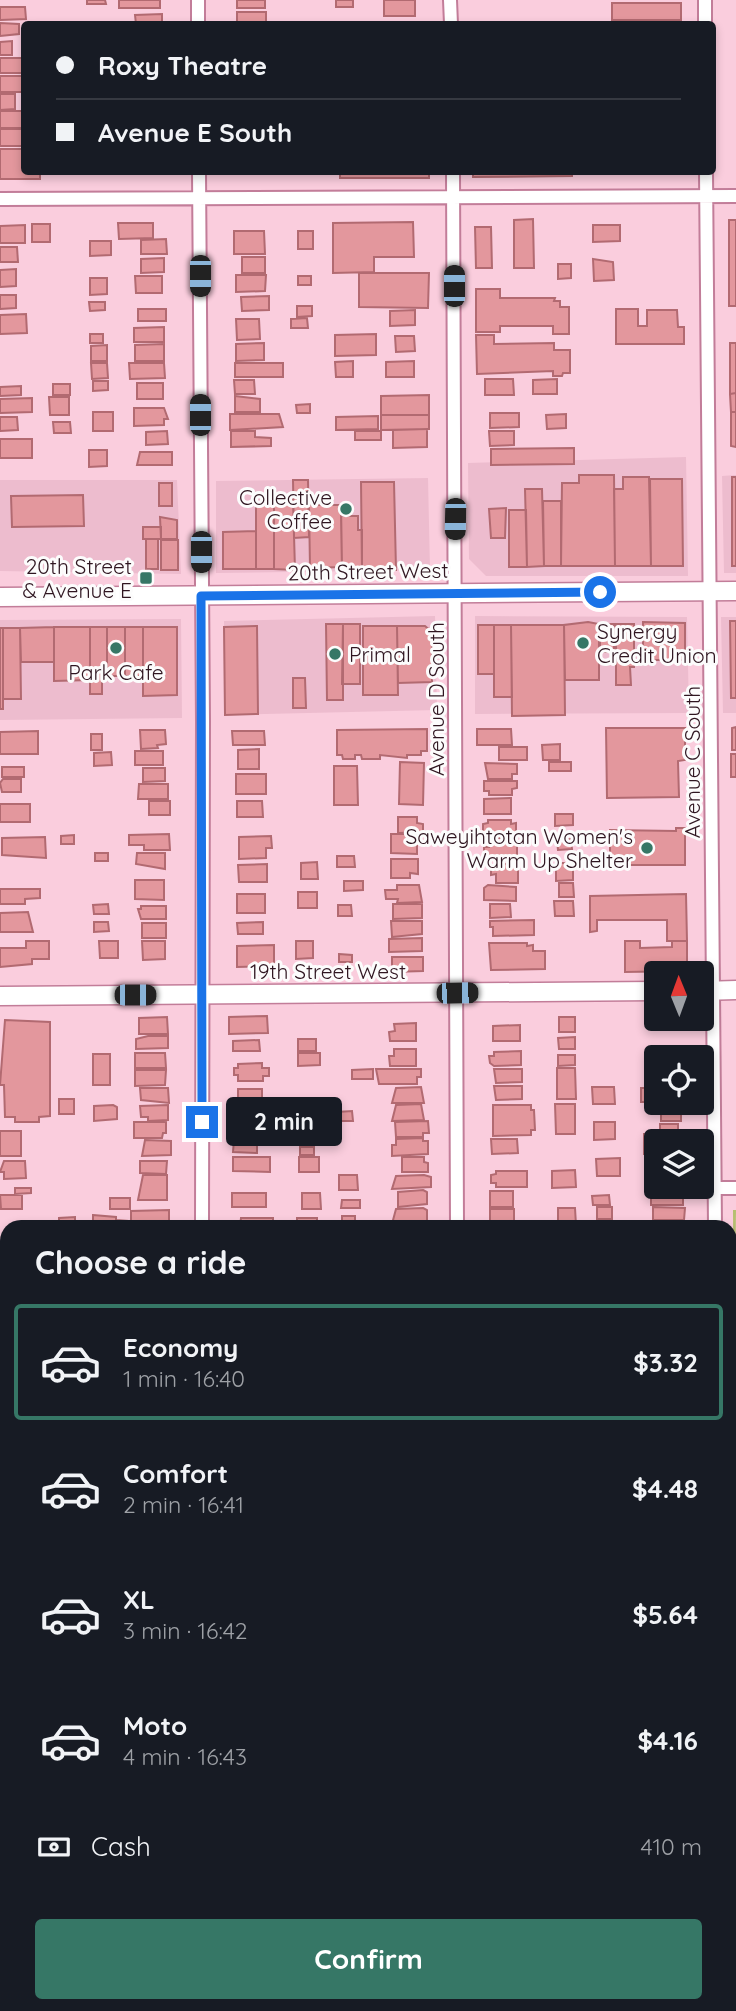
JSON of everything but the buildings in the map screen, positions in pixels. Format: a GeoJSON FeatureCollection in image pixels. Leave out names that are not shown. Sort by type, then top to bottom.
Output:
{"type":"FeatureCollection","features":[{"type":"Feature","properties":{"kind":"main road","name":"20th Street West"},"geometry":{"type":"LineString","coordinates":[[0,597],[736,591]]}},
{"type":"Feature","properties":{"kind":"main road"},"geometry":{"type":"LineString","coordinates":[[714,991],[736,990]]}},
{"type":"Feature","properties":{"kind":"main road","name":"19th Street West"},"geometry":{"type":"LineString","coordinates":[[0,996],[644,991]]}},
{"type":"Feature","properties":{"kind":"street"},"geometry":{"type":"LineString","coordinates":[[198,0],[198,21]]}},
{"type":"Feature","properties":{"kind":"street"},"geometry":{"type":"LineString","coordinates":[[450,0],[451,21]]}},
{"type":"Feature","properties":{"kind":"street"},"geometry":{"type":"LineString","coordinates":[[705,0],[705,21]]}},
{"type":"Feature","properties":{"kind":"street"},"geometry":{"type":"LineString","coordinates":[[199,175],[203,720],[202,1220]]}},
{"type":"Feature","properties":{"kind":"street","name":"Avenue D South"},"geometry":{"type":"LineString","coordinates":[[453,175],[457,1220]]}},
{"type":"Feature","properties":{"kind":"street","name":"Avenue C South"},"geometry":{"type":"LineString","coordinates":[[706,175],[710,591],[707,961]]}},
{"type":"Feature","properties":{"kind":"street"},"geometry":{"type":"LineString","coordinates":[[0,200],[736,196]]}},
{"type":"Feature","properties":{"kind":"street","name":"Avenue C South"},"geometry":{"type":"LineString","coordinates":[[709,1031],[715,1220]]}},
{"type":"Feature","properties":{"kind":"street"},"geometry":{"type":"LineString","coordinates":[[715,1188],[736,1188]]}},
{"type":"Feature","properties":{"kind":"shaded area"},"geometry":{"type":"Polygon","coordinates":[[[686,457],[688,576],[486,576],[469,559],[468,463],[686,457]]]}},
{"type":"Feature","properties":{"kind":"shaded area"},"geometry":{"type":"Polygon","coordinates":[[[736,475],[736,573],[724,573],[722,476],[736,475]]]}},
{"type":"Feature","properties":{"kind":"shaded area"},"geometry":{"type":"Polygon","coordinates":[[[428,478],[430,570],[216,573],[216,481],[428,478]]]}},
{"type":"Feature","properties":{"kind":"shaded area"},"geometry":{"type":"Polygon","coordinates":[[[0,480],[177,480],[181,574],[0,571],[0,480]]]}},
{"type":"Feature","properties":{"kind":"shaded area"},"geometry":{"type":"Polygon","coordinates":[[[435,616],[437,710],[225,715],[224,621],[435,616]]]}},
{"type":"Feature","properties":{"kind":"shaded area"},"geometry":{"type":"Polygon","coordinates":[[[475,616],[687,617],[689,713],[475,714],[475,616]]]}},
{"type":"Feature","properties":{"kind":"shaded area"},"geometry":{"type":"Polygon","coordinates":[[[721,617],[736,617],[736,713],[723,713],[721,617]]]}},
{"type":"Feature","properties":{"kind":"shaded area"},"geometry":{"type":"Polygon","coordinates":[[[181,619],[182,718],[0,720],[0,620],[181,619]]]}},
{"type":"Feature","properties":{"kind":"place","name":"Collective Coffee"},"geometry":{"type":"Point","coordinates":[346,509]}},
{"type":"Feature","properties":{"kind":"place","name":"20th Street & Avenue E"},"geometry":{"type":"Point","coordinates":[146,578]}},
{"type":"Feature","properties":{"kind":"place","name":"Synergy Credit Union"},"geometry":{"type":"Point","coordinates":[583,643]}},
{"type":"Feature","properties":{"kind":"place","name":"Park Cafe"},"geometry":{"type":"Point","coordinates":[116,648]}},
{"type":"Feature","properties":{"kind":"place","name":"Primal"},"geometry":{"type":"Point","coordinates":[335,654]}},
{"type":"Feature","properties":{"kind":"place","name":"Saweyihtotan Women's Warm Up Shelter"},"geometry":{"type":"Point","coordinates":[647,848]}},
{"type":"Feature","properties":{"kind":"route"},"geometry":{"type":"LineString","coordinates":[[202,1122],[201,596],[600,592]]}}]}
